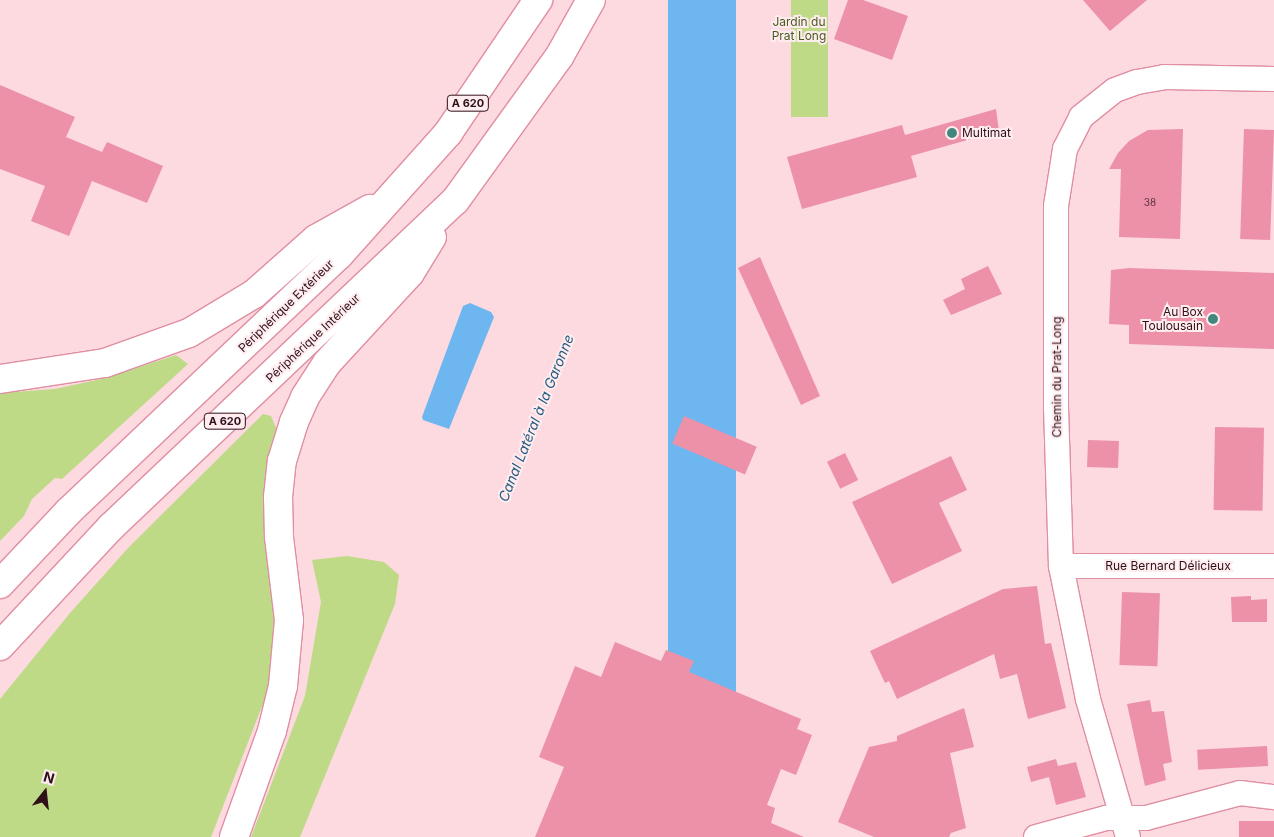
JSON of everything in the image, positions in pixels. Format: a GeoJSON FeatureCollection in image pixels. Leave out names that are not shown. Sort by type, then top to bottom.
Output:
{"type":"FeatureCollection","features":[{"type":"Feature","properties":{"kind":"highway","name":"Périphérique Extérieur"},"geometry":{"type":"LineString","coordinates":[[0,584],[69,511],[339,255],[448,133],[538,0]]}},
{"type":"Feature","properties":{"kind":"highway","name":"Périphérique Intérieur"},"geometry":{"type":"LineString","coordinates":[[0,646],[111,527],[455,201],[559,57],[591,0]]}},
{"type":"Feature","properties":{"kind":"highway"},"geometry":{"type":"LineString","coordinates":[[0,379],[105,363],[189,333],[254,294],[316,240],[390,198]]}},
{"type":"Feature","properties":{"kind":"highway"},"geometry":{"type":"LineString","coordinates":[[234,837],[272,731],[283,686],[289,620],[279,537],[278,497],[282,462],[294,422],[305,397],[327,364],[410,272],[455,201]]}},
{"type":"Feature","properties":{"kind":"street","name":"Chemin du Prat-Long"},"geometry":{"type":"LineString","coordinates":[[1124,828],[1088,698],[1061,566],[1056,407],[1056,206],[1064,149],[1081,117],[1115,90],[1137,82],[1164,77],[1274,79]]}},
{"type":"Feature","properties":{"kind":"street","name":"Rue Bernard Délicieux"},"geometry":{"type":"LineString","coordinates":[[1061,566],[1274,566]]}},
{"type":"Feature","properties":{"kind":"street"},"geometry":{"type":"LineString","coordinates":[[1036,837],[1106,818],[1124,828],[1146,818],[1240,793],[1274,797]]}},
{"type":"Feature","properties":{"kind":"green space","name":"Jardin du Prat Long"},"geometry":{"type":"Polygon","coordinates":[[[791,0],[828,0],[828,117],[791,117],[791,0]]]}},
{"type":"Feature","properties":{"kind":"green space"},"geometry":{"type":"Polygon","coordinates":[[[176,355],[188,364],[62,479],[55,478],[32,499],[24,516],[0,541],[0,393],[55,389],[106,378],[176,355]]]}},
{"type":"Feature","properties":{"kind":"green space"},"geometry":{"type":"Polygon","coordinates":[[[263,414],[271,416],[279,435],[276,613],[271,674],[268,691],[211,837],[0,837],[0,699],[70,613],[129,547],[263,414]]]}},
{"type":"Feature","properties":{"kind":"green space"},"geometry":{"type":"Polygon","coordinates":[[[347,556],[384,562],[399,575],[395,604],[300,837],[251,837],[305,696],[321,602],[312,560],[347,556]]]}},
{"type":"Feature","properties":{"kind":"water"},"geometry":{"type":"Polygon","coordinates":[[[668,0],[736,0],[736,837],[668,837],[668,0]]]}},
{"type":"Feature","properties":{"kind":"water"},"geometry":{"type":"Polygon","coordinates":[[[470,303],[491,312],[494,317],[449,429],[423,420],[422,417],[463,306],[470,303]]]}},
{"type":"Feature","properties":{"kind":"building"},"geometry":{"type":"Polygon","coordinates":[[[848,0],[863,0],[908,16],[892,60],[834,39],[848,0]]]}},
{"type":"Feature","properties":{"kind":"building"},"geometry":{"type":"Polygon","coordinates":[[[1083,0],[1147,0],[1110,31],[1083,0]]]}},
{"type":"Feature","properties":{"kind":"building"},"geometry":{"type":"Polygon","coordinates":[[[0,85],[75,117],[66,137],[102,152],[107,142],[163,166],[147,203],[92,181],[69,236],[31,221],[45,186],[0,169],[0,85]]]}},
{"type":"Feature","properties":{"kind":"building"},"geometry":{"type":"Polygon","coordinates":[[[996,109],[999,131],[911,156],[917,177],[802,209],[787,157],[902,125],[905,135],[996,109]]]}},
{"type":"Feature","properties":{"kind":"building"},"geometry":{"type":"Polygon","coordinates":[[[1183,129],[1180,239],[1119,237],[1121,169],[1109,169],[1118,153],[1129,141],[1148,130],[1183,129]]]}},
{"type":"Feature","properties":{"kind":"building"},"geometry":{"type":"Polygon","coordinates":[[[1244,129],[1274,130],[1270,240],[1240,239],[1244,129]]]}},
{"type":"Feature","properties":{"kind":"building"},"geometry":{"type":"Polygon","coordinates":[[[760,257],[820,396],[801,405],[738,268],[760,257]]]}},
{"type":"Feature","properties":{"kind":"building"},"geometry":{"type":"Polygon","coordinates":[[[988,266],[1002,294],[951,315],[943,300],[965,289],[961,279],[988,266]]]}},
{"type":"Feature","properties":{"kind":"building"},"geometry":{"type":"Polygon","coordinates":[[[1129,268],[1274,273],[1274,349],[1129,344],[1129,325],[1109,324],[1111,270],[1129,268]]]}},
{"type":"Feature","properties":{"kind":"building"},"geometry":{"type":"Polygon","coordinates":[[[684,416],[757,447],[745,474],[672,444],[684,416]]]}},
{"type":"Feature","properties":{"kind":"building"},"geometry":{"type":"Polygon","coordinates":[[[1215,427],[1264,428],[1263,511],[1214,510],[1215,427]]]}},
{"type":"Feature","properties":{"kind":"building"},"geometry":{"type":"Polygon","coordinates":[[[1088,440],[1119,441],[1118,468],[1087,467],[1088,440]]]}},
{"type":"Feature","properties":{"kind":"building"},"geometry":{"type":"Polygon","coordinates":[[[845,453],[858,480],[840,489],[827,462],[845,453]]]}},
{"type":"Feature","properties":{"kind":"building"},"geometry":{"type":"Polygon","coordinates":[[[951,456],[967,490],[939,503],[962,551],[892,584],[852,502],[951,456]]]}},
{"type":"Feature","properties":{"kind":"building"},"geometry":{"type":"Polygon","coordinates":[[[1037,586],[1045,644],[1051,643],[1066,708],[1028,719],[1017,674],[1000,679],[994,654],[897,699],[889,681],[885,683],[870,651],[1003,589],[1037,586]]]}},
{"type":"Feature","properties":{"kind":"building"},"geometry":{"type":"Polygon","coordinates":[[[1122,592],[1160,593],[1157,666],[1119,665],[1122,592]]]}},
{"type":"Feature","properties":{"kind":"building"},"geometry":{"type":"Polygon","coordinates":[[[1251,596],[1251,600],[1267,599],[1267,622],[1232,622],[1231,597],[1251,596]]]}},
{"type":"Feature","properties":{"kind":"building"},"geometry":{"type":"Polygon","coordinates":[[[615,642],[661,661],[666,650],[694,661],[689,672],[801,719],[797,729],[812,735],[796,775],[781,769],[767,805],[775,808],[771,823],[804,837],[535,837],[564,767],[539,757],[575,666],[601,677],[615,642]]]}},
{"type":"Feature","properties":{"kind":"building"},"geometry":{"type":"Polygon","coordinates":[[[1150,700],[1152,712],[1164,711],[1172,762],[1163,764],[1166,780],[1145,786],[1127,704],[1150,700]]]}},
{"type":"Feature","properties":{"kind":"building"},"geometry":{"type":"Polygon","coordinates":[[[964,708],[974,747],[950,753],[966,828],[951,833],[949,837],[874,837],[838,822],[869,747],[897,741],[897,736],[964,708]]]}},
{"type":"Feature","properties":{"kind":"building"},"geometry":{"type":"Polygon","coordinates":[[[1267,746],[1268,766],[1198,770],[1197,750],[1267,746]]]}},
{"type":"Feature","properties":{"kind":"building"},"geometry":{"type":"Polygon","coordinates":[[[1056,759],[1058,766],[1076,762],[1086,797],[1056,805],[1049,777],[1031,782],[1027,767],[1056,759]]]}},
{"type":"Feature","properties":{"kind":"building"},"geometry":{"type":"Polygon","coordinates":[[[1239,821],[1274,821],[1274,837],[1239,837],[1239,821]]]}},
{"type":"Feature","properties":{"kind":"place","name":"Multimat"},"geometry":{"type":"Point","coordinates":[952,133]}},
{"type":"Feature","properties":{"kind":"place","name":"Au Box Toulousain"},"geometry":{"type":"Point","coordinates":[1213,319]}},
{"type":"Feature","properties":{"kind":"water label","name":"Canal Latéral à la Garonne"},"geometry":{"type":"Point","coordinates":[536,418]}}]}
